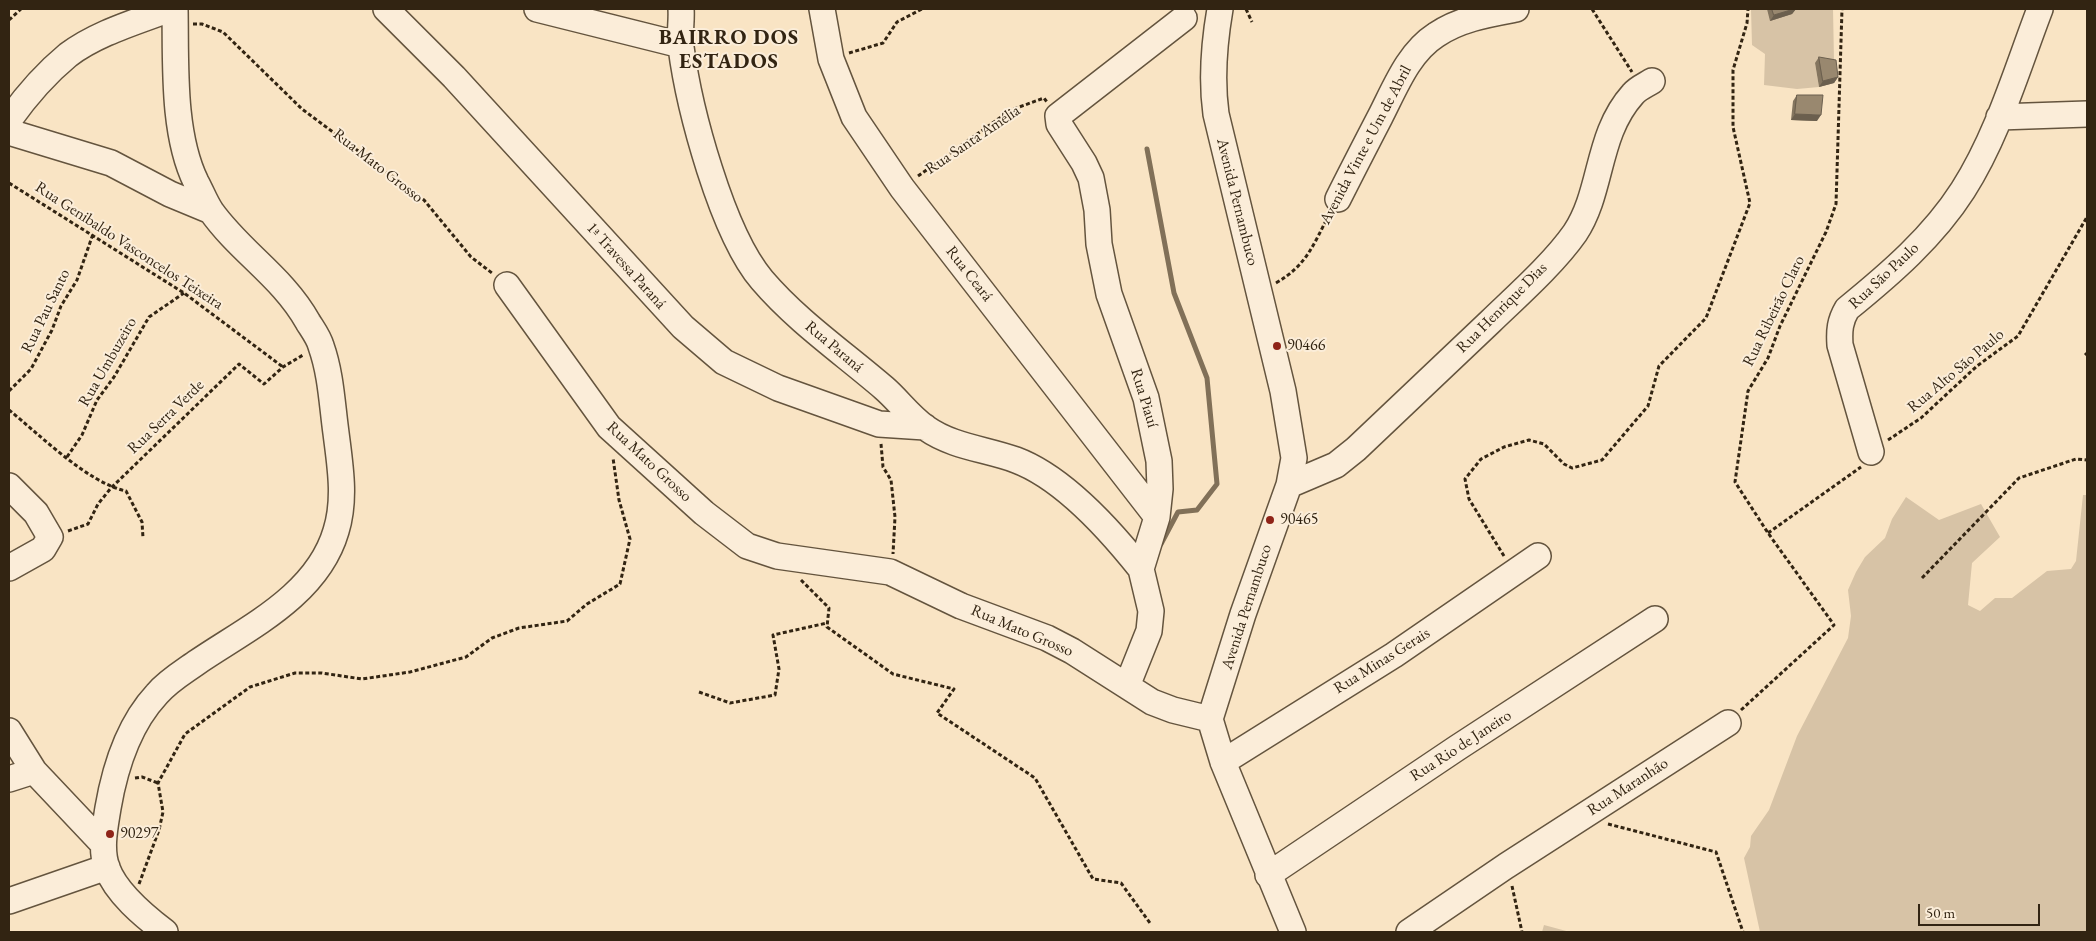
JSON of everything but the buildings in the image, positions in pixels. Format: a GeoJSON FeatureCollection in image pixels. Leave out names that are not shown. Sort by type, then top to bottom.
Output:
{"type":"FeatureCollection","features":[{"type":"Feature","properties":{"kind":"street","name":"1ª Travessa Paraná"},"geometry":{"type":"LineString","coordinates":[[386,9],[454,77],[683,327],[707,350],[748,376],[879,424],[925,427]]}},
{"type":"Feature","properties":{"kind":"street"},"geometry":{"type":"LineString","coordinates":[[537,9],[681,45]]}},
{"type":"Feature","properties":{"kind":"street","name":"Rua Paraná"},"geometry":{"type":"LineString","coordinates":[[681,9],[681,45],[692,107],[719,194],[733,231],[745,255],[761,279],[790,309],[884,388],[925,427],[959,444],[1016,460],[1034,468],[1100,520],[1141,569]]}},
{"type":"Feature","properties":{"kind":"street","name":"Rua Ceará"},"geometry":{"type":"LineString","coordinates":[[822,9],[831,59],[854,117],[902,188],[1157,517]]}},
{"type":"Feature","properties":{"kind":"street","name":"Avenida Vinte e Um de Abril"},"geometry":{"type":"LineString","coordinates":[[1338,198],[1404,71],[1420,50],[1435,35],[1457,24],[1484,14],[1516,9]]}},
{"type":"Feature","properties":{"kind":"street","name":"Rua São Paulo"},"geometry":{"type":"LineString","coordinates":[[1870,452],[1840,345],[1839,330],[1842,318],[1847,309],[1911,254],[1962,191],[1980,160],[1999,117],[2040,9]]}},
{"type":"Feature","properties":{"kind":"street"},"geometry":{"type":"LineString","coordinates":[[1058,116],[1181,13],[1220,13]]}},
{"type":"Feature","properties":{"kind":"street","name":"Avenida Pernambuco"},"geometry":{"type":"LineString","coordinates":[[1210,718],[1243,614],[1289,485],[1294,458],[1291,428],[1216,114],[1212,86],[1213,56],[1220,13]]}},
{"type":"Feature","properties":{"kind":"street"},"geometry":{"type":"LineString","coordinates":[[9,120],[29,92],[69,55],[97,38],[173,14],[177,82],[185,149],[194,179],[211,211],[277,278],[298,305],[321,344],[332,400],[341,481],[341,510],[336,533],[325,558],[305,584],[275,611],[171,680],[142,712],[131,732],[114,780],[105,856]]}},
{"type":"Feature","properties":{"kind":"street","name":"Rua Henrique Dias"},"geometry":{"type":"LineString","coordinates":[[1289,485],[1336,465],[1356,449],[1522,291],[1559,251],[1575,233],[1587,207],[1606,140],[1629,100],[1647,84]]}},
{"type":"Feature","properties":{"kind":"street"},"geometry":{"type":"LineString","coordinates":[[1999,117],[2087,114]]}},
{"type":"Feature","properties":{"kind":"street","name":"Rua Piauí"},"geometry":{"type":"LineString","coordinates":[[1058,116],[1059,124],[1084,163],[1091,178],[1097,210],[1099,244],[1109,294],[1146,398],[1159,461],[1160,489],[1157,517],[1141,569]]}},
{"type":"Feature","properties":{"kind":"street"},"geometry":{"type":"LineString","coordinates":[[9,132],[111,163],[170,194],[211,211]]}},
{"type":"Feature","properties":{"kind":"street","name":"Rua Mato Grosso"},"geometry":{"type":"LineString","coordinates":[[507,284],[609,427],[733,536],[747,546],[777,556],[890,572],[961,606],[1047,638],[1072,651],[1152,702],[1173,710],[1210,718]]}},
{"type":"Feature","properties":{"kind":"street"},"geometry":{"type":"LineString","coordinates":[[9,486],[36,513],[50,537],[44,549],[9,568]]}},
{"type":"Feature","properties":{"kind":"street","name":"Rua Minas Gerais"},"geometry":{"type":"LineString","coordinates":[[1223,762],[1394,655],[1513,571],[1538,556]]}},
{"type":"Feature","properties":{"kind":"street"},"geometry":{"type":"LineString","coordinates":[[1127,686],[1149,631],[1151,611],[1141,569]]}},
{"type":"Feature","properties":{"kind":"street","name":"Rua Rio de Janeiro"},"geometry":{"type":"LineString","coordinates":[[1268,875],[1456,748],[1656,620]]}},
{"type":"Feature","properties":{"kind":"street"},"geometry":{"type":"LineString","coordinates":[[1210,718],[1223,762],[1293,932]]}},
{"type":"Feature","properties":{"kind":"street","name":"Rua Maranhão"},"geometry":{"type":"LineString","coordinates":[[1409,932],[1506,866],[1728,723]]}},
{"type":"Feature","properties":{"kind":"street"},"geometry":{"type":"LineString","coordinates":[[9,731],[34,770],[105,856],[117,886],[165,932]]}},
{"type":"Feature","properties":{"kind":"street"},"geometry":{"type":"LineString","coordinates":[[9,779],[34,770]]}},
{"type":"Feature","properties":{"kind":"street"},"geometry":{"type":"LineString","coordinates":[[9,901],[105,856]]}},
{"type":"Feature","properties":{"kind":"path"},"geometry":{"type":"LineString","coordinates":[[9,20],[21,9]]}},
{"type":"Feature","properties":{"kind":"path"},"geometry":{"type":"LineString","coordinates":[[831,59],[883,43],[897,22],[922,9]]}},
{"type":"Feature","properties":{"kind":"path"},"geometry":{"type":"LineString","coordinates":[[1246,9],[1252,22]]}},
{"type":"Feature","properties":{"kind":"path"},"geometry":{"type":"LineString","coordinates":[[1592,9],[1647,84]]}},
{"type":"Feature","properties":{"kind":"path"},"geometry":{"type":"LineString","coordinates":[[1513,571],[1469,499],[1465,480],[1481,460],[1504,447],[1529,440],[1544,444],[1564,464],[1572,468],[1602,460],[1648,406],[1659,366],[1706,318],[1750,203],[1733,127],[1733,70],[1747,23],[1748,9]]}},
{"type":"Feature","properties":{"kind":"path","name":"Rua Ribeirão Claro"},"geometry":{"type":"LineString","coordinates":[[1728,723],[1834,625],[1768,533],[1735,482],[1748,391],[1768,358],[1780,326],[1826,232],[1836,204],[1842,9]]}},
{"type":"Feature","properties":{"kind":"path","name":"Rua Mato Grosso"},"geometry":{"type":"LineString","coordinates":[[173,14],[223,32],[302,109],[424,200],[471,257],[507,284]]}},
{"type":"Feature","properties":{"kind":"path","name":"Rua Santa Amélia"},"geometry":{"type":"LineString","coordinates":[[902,188],[1011,110],[1044,98],[1058,116]]}},
{"type":"Feature","properties":{"kind":"path","name":"Rua Genibaldo Vasconcelos Teixeira"},"geometry":{"type":"LineString","coordinates":[[9,183],[93,234],[184,293],[283,367]]}},
{"type":"Feature","properties":{"kind":"path","name":"Avenida Vinte e Um de Abril"},"geometry":{"type":"LineString","coordinates":[[1260,293],[1294,273],[1338,198]]}},
{"type":"Feature","properties":{"kind":"path","name":"Rua Alto São Paulo"},"geometry":{"type":"LineString","coordinates":[[1870,452],[1921,418],[1977,366],[2018,336],[2087,217]]}},
{"type":"Feature","properties":{"kind":"path","name":"Rua Pau Santo"},"geometry":{"type":"LineString","coordinates":[[9,391],[31,369],[52,330],[61,306],[77,280],[93,234]]}},
{"type":"Feature","properties":{"kind":"path","name":"Rua Umbuzeiro"},"geometry":{"type":"LineString","coordinates":[[67,457],[82,435],[98,400],[114,377],[149,317],[184,293]]}},
{"type":"Feature","properties":{"kind":"path"},"geometry":{"type":"LineString","coordinates":[[283,367],[321,344]]}},
{"type":"Feature","properties":{"kind":"path","name":"Rua Serra Verde"},"geometry":{"type":"LineString","coordinates":[[50,537],[88,524],[98,504],[110,488],[239,364],[264,384],[283,367]]}},
{"type":"Feature","properties":{"kind":"path"},"geometry":{"type":"LineString","coordinates":[[9,410],[67,457],[110,488],[126,491],[142,522],[143,538]]}},
{"type":"Feature","properties":{"kind":"path"},"geometry":{"type":"LineString","coordinates":[[879,424],[882,467],[891,480],[895,517],[890,572]]}},
{"type":"Feature","properties":{"kind":"path"},"geometry":{"type":"LineString","coordinates":[[132,902],[163,812],[158,783],[185,734],[250,687],[295,673],[322,673],[362,679],[410,672],[466,657],[492,638],[519,628],[567,621],[588,604],[620,584],[630,539],[619,500],[609,427]]}},
{"type":"Feature","properties":{"kind":"path"},"geometry":{"type":"LineString","coordinates":[[1768,533],[1859,471],[1870,452]]}},
{"type":"Feature","properties":{"kind":"path"},"geometry":{"type":"LineString","coordinates":[[1922,578],[2019,478],[2076,458],[2087,460]]}},
{"type":"Feature","properties":{"kind":"path"},"geometry":{"type":"LineString","coordinates":[[777,556],[829,608],[827,627],[893,674],[954,689],[937,713],[1034,778],[1093,879],[1121,883],[1150,923]]}},
{"type":"Feature","properties":{"kind":"path"},"geometry":{"type":"LineString","coordinates":[[700,692],[730,703],[774,695],[779,669],[773,635],[827,623]]}},
{"type":"Feature","properties":{"kind":"path"},"geometry":{"type":"LineString","coordinates":[[1581,817],[1716,852],[1743,932]]}},
{"type":"Feature","properties":{"kind":"path"},"geometry":{"type":"LineString","coordinates":[[1506,866],[1522,932]]}},
{"type":"Feature","properties":{"kind":"shaded area"},"geometry":{"type":"Polygon","coordinates":[[[1751,9],[1833,9],[1834,61],[1815,63],[1819,87],[1797,89],[1764,85],[1765,54],[1752,45],[1751,9]]]}},
{"type":"Feature","properties":{"kind":"shaded area"},"geometry":{"type":"Polygon","coordinates":[[[2083,495],[2087,495],[2087,932],[1760,932],[1744,858],[1750,847],[1751,836],[1769,810],[1797,736],[1848,638],[1851,616],[1848,590],[1856,572],[1865,557],[1885,538],[1892,519],[1906,497],[1939,520],[1981,504],[2000,537],[1972,563],[1968,605],[1980,611],[1995,598],[2012,598],[2047,571],[2071,569],[2076,561],[2083,495]]]}},
{"type":"Feature","properties":{"kind":"shaded area"},"geometry":{"type":"Polygon","coordinates":[[[1544,925],[1570,932],[1542,932],[1544,925]]]}},
{"type":"Feature","properties":{"kind":"waterway"},"geometry":{"type":"LineString","coordinates":[[1147,149],[1174,293],[1207,378],[1217,484],[1197,510],[1178,512],[1161,544]]}},
{"type":"Feature","properties":{"kind":"place","name":"90466"},"geometry":{"type":"Point","coordinates":[1277,346]}},
{"type":"Feature","properties":{"kind":"place","name":"90465"},"geometry":{"type":"Point","coordinates":[1270,520]}},
{"type":"Feature","properties":{"kind":"place","name":"90297"},"geometry":{"type":"Point","coordinates":[110,834]}},
{"type":"Feature","properties":{"kind":"district","name":"BAIRRO DOS ESTADOS"},"geometry":{"type":"Point","coordinates":[729,50]}}]}
